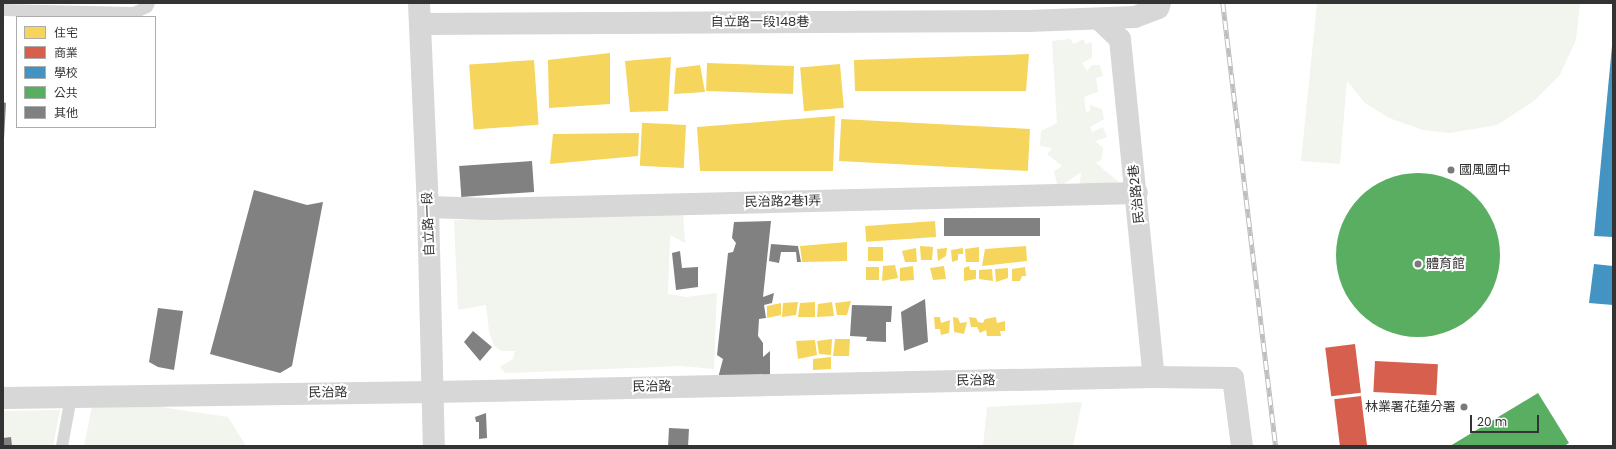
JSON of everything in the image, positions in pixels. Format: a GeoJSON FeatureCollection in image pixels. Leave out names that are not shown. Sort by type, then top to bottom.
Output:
{"type":"FeatureCollection","features":[{"type":"Feature","properties":{"kind":"street","name":"自立路一段148巷"},"geometry":{"type":"LineString","coordinates":[[420,13],[1099,19],[1136,18],[1158,8],[1160,3]]}},
{"type":"Feature","properties":{"kind":"street","name":"自立路一段"},"geometry":{"type":"LineString","coordinates":[[420,13],[428,207],[434,446]]}},
{"type":"Feature","properties":{"kind":"street","name":"民治路2巷"},"geometry":{"type":"LineString","coordinates":[[1099,19],[1120,40],[1137,193],[1154,377]]}},
{"type":"Feature","properties":{"kind":"street","name":"民治路2巷1弄"},"geometry":{"type":"LineString","coordinates":[[428,207],[491,209],[1137,193]]}},
{"type":"Feature","properties":{"kind":"street","name":"民治路"},"geometry":{"type":"LineString","coordinates":[[3,398],[433,392],[1154,377],[1233,378],[1242,446]]}},
{"type":"Feature","properties":{"kind":"lane"},"geometry":{"type":"LineString","coordinates":[[3,10],[134,13],[148,5]]}},
{"type":"Feature","properties":{"kind":"lane"},"geometry":{"type":"LineString","coordinates":[[62,446],[72,397]]}},
{"type":"Feature","properties":{"kind":"shaded area"},"geometry":{"type":"Polygon","coordinates":[[[1317,3],[1580,3],[1576,40],[1560,75],[1534,101],[1497,125],[1450,133],[1423,130],[1389,118],[1365,103],[1347,81],[1340,164],[1301,161],[1317,3]]]}},
{"type":"Feature","properties":{"kind":"shaded area"},"geometry":{"type":"Polygon","coordinates":[[[1070,39],[1074,44],[1083,39],[1086,44],[1092,42],[1092,58],[1082,63],[1087,71],[1092,65],[1100,65],[1103,76],[1096,78],[1098,92],[1084,97],[1086,112],[1090,111],[1090,105],[1102,109],[1104,119],[1090,127],[1092,132],[1103,127],[1107,137],[1095,141],[1103,148],[1102,159],[1096,163],[1119,182],[1079,191],[1081,172],[1058,188],[1054,171],[1062,166],[1047,154],[1052,148],[1040,146],[1041,131],[1057,123],[1052,41],[1070,39]]]}},
{"type":"Feature","properties":{"kind":"shaded area"},"geometry":{"type":"Polygon","coordinates":[[[683,212],[685,243],[670,235],[668,294],[686,297],[717,293],[714,369],[681,366],[505,373],[500,367],[513,359],[515,351],[501,351],[494,346],[489,331],[486,305],[458,310],[454,220],[683,212]]]}},
{"type":"Feature","properties":{"kind":"shaded area"},"geometry":{"type":"Polygon","coordinates":[[[94,397],[228,417],[246,446],[84,446],[94,397]]]}},
{"type":"Feature","properties":{"kind":"shaded area"},"geometry":{"type":"Polygon","coordinates":[[[1082,402],[1073,446],[983,446],[987,407],[1082,402]]]}},
{"type":"Feature","properties":{"kind":"shaded area"},"geometry":{"type":"Polygon","coordinates":[[[60,410],[53,446],[3,446],[3,411],[60,410]]]}},
{"type":"Feature","properties":{"kind":"building: 住宅"},"geometry":{"type":"Polygon","coordinates":[[[610,53],[610,104],[549,108],[548,60],[610,53]]]}},
{"type":"Feature","properties":{"kind":"building: 住宅"},"geometry":{"type":"Polygon","coordinates":[[[1029,54],[1026,91],[855,91],[854,60],[1029,54]]]}},
{"type":"Feature","properties":{"kind":"building: 住宅"},"geometry":{"type":"Polygon","coordinates":[[[671,57],[668,111],[630,112],[625,61],[671,57]]]}},
{"type":"Feature","properties":{"kind":"building: 住宅"},"geometry":{"type":"Polygon","coordinates":[[[534,60],[539,125],[474,129],[469,65],[534,60]]]}},
{"type":"Feature","properties":{"kind":"building: 住宅"},"geometry":{"type":"Polygon","coordinates":[[[707,63],[794,66],[793,94],[706,91],[707,63]]]}},
{"type":"Feature","properties":{"kind":"building: 住宅"},"geometry":{"type":"Polygon","coordinates":[[[840,64],[844,108],[804,111],[800,67],[840,64]]]}},
{"type":"Feature","properties":{"kind":"building: 住宅"},"geometry":{"type":"Polygon","coordinates":[[[700,65],[705,92],[674,94],[676,68],[700,65]]]}},
{"type":"Feature","properties":{"kind":"building: 住宅"},"geometry":{"type":"Polygon","coordinates":[[[835,116],[833,171],[700,171],[697,127],[835,116]]]}},
{"type":"Feature","properties":{"kind":"building: 住宅"},"geometry":{"type":"Polygon","coordinates":[[[841,119],[1030,129],[1028,171],[839,161],[841,119]]]}},
{"type":"Feature","properties":{"kind":"building: 住宅"},"geometry":{"type":"Polygon","coordinates":[[[642,123],[686,125],[684,168],[640,166],[642,123]]]}},
{"type":"Feature","properties":{"kind":"building: 住宅"},"geometry":{"type":"Polygon","coordinates":[[[639,133],[638,156],[550,164],[553,134],[639,133]]]}},
{"type":"Feature","properties":{"kind":"building: 住宅"},"geometry":{"type":"Polygon","coordinates":[[[935,221],[936,237],[866,242],[865,226],[935,221]]]}},
{"type":"Feature","properties":{"kind":"building: 住宅"},"geometry":{"type":"Polygon","coordinates":[[[847,242],[847,261],[802,262],[800,246],[847,242]]]}},
{"type":"Feature","properties":{"kind":"building: 住宅"},"geometry":{"type":"Polygon","coordinates":[[[920,246],[933,247],[932,260],[921,260],[920,246]]]}},
{"type":"Feature","properties":{"kind":"building: 住宅"},"geometry":{"type":"Polygon","coordinates":[[[1026,246],[1027,261],[982,266],[985,249],[1026,246]]]}},
{"type":"Feature","properties":{"kind":"building: 住宅"},"geometry":{"type":"Polygon","coordinates":[[[868,247],[883,247],[883,261],[868,261],[868,247]]]}},
{"type":"Feature","properties":{"kind":"building: 住宅"},"geometry":{"type":"Polygon","coordinates":[[[979,247],[979,262],[966,262],[965,249],[979,247]]]}},
{"type":"Feature","properties":{"kind":"building: 住宅"},"geometry":{"type":"Polygon","coordinates":[[[916,248],[917,262],[905,262],[902,251],[916,248]]]}},
{"type":"Feature","properties":{"kind":"building: 住宅"},"geometry":{"type":"Polygon","coordinates":[[[947,248],[946,256],[938,261],[937,249],[947,248]]]}},
{"type":"Feature","properties":{"kind":"building: 住宅"},"geometry":{"type":"Polygon","coordinates":[[[963,248],[963,254],[958,254],[958,260],[952,262],[951,250],[963,248]]]}},
{"type":"Feature","properties":{"kind":"building: 住宅"},"geometry":{"type":"Polygon","coordinates":[[[895,265],[898,278],[882,281],[883,266],[895,265]]]}},
{"type":"Feature","properties":{"kind":"building: 住宅"},"geometry":{"type":"Polygon","coordinates":[[[913,266],[914,280],[900,281],[900,268],[913,266]]]}},
{"type":"Feature","properties":{"kind":"building: 住宅"},"geometry":{"type":"Polygon","coordinates":[[[944,266],[946,279],[933,280],[930,268],[944,266]]]}},
{"type":"Feature","properties":{"kind":"building: 住宅"},"geometry":{"type":"Polygon","coordinates":[[[969,266],[970,270],[976,270],[976,279],[964,281],[964,268],[969,266]]]}},
{"type":"Feature","properties":{"kind":"building: 住宅"},"geometry":{"type":"Polygon","coordinates":[[[866,267],[879,267],[879,280],[866,280],[866,267]]]}},
{"type":"Feature","properties":{"kind":"building: 住宅"},"geometry":{"type":"Polygon","coordinates":[[[1025,267],[1026,276],[1022,276],[1020,281],[1012,281],[1012,269],[1025,267]]]}},
{"type":"Feature","properties":{"kind":"building: 住宅"},"geometry":{"type":"Polygon","coordinates":[[[1008,268],[1008,278],[996,282],[995,269],[1008,268]]]}},
{"type":"Feature","properties":{"kind":"building: 住宅"},"geometry":{"type":"Polygon","coordinates":[[[992,269],[993,281],[979,279],[979,270],[992,269]]]}},
{"type":"Feature","properties":{"kind":"building: 住宅"},"geometry":{"type":"Polygon","coordinates":[[[851,301],[847,315],[837,315],[835,303],[851,301]]]}},
{"type":"Feature","properties":{"kind":"building: 住宅"},"geometry":{"type":"Polygon","coordinates":[[[798,302],[796,315],[782,317],[783,303],[798,302]]]}},
{"type":"Feature","properties":{"kind":"building: 住宅"},"geometry":{"type":"Polygon","coordinates":[[[815,302],[815,317],[798,317],[800,303],[815,302]]]}},
{"type":"Feature","properties":{"kind":"building: 住宅"},"geometry":{"type":"Polygon","coordinates":[[[832,302],[834,316],[817,317],[818,304],[832,302]]]}},
{"type":"Feature","properties":{"kind":"building: 住宅"},"geometry":{"type":"Polygon","coordinates":[[[781,303],[781,315],[767,318],[767,306],[781,303]]]}},
{"type":"Feature","properties":{"kind":"building: 住宅"},"geometry":{"type":"Polygon","coordinates":[[[934,317],[940,317],[941,323],[950,320],[949,333],[941,335],[940,329],[935,329],[934,317]]]}},
{"type":"Feature","properties":{"kind":"building: 住宅"},"geometry":{"type":"Polygon","coordinates":[[[953,317],[958,318],[960,323],[967,322],[964,334],[954,332],[953,317]]]}},
{"type":"Feature","properties":{"kind":"building: 住宅"},"geometry":{"type":"Polygon","coordinates":[[[969,317],[976,318],[978,322],[983,323],[985,319],[996,317],[997,323],[1005,321],[1005,331],[1000,331],[1001,336],[987,336],[986,330],[980,333],[977,327],[971,327],[969,317]]]}},
{"type":"Feature","properties":{"kind":"building: 住宅"},"geometry":{"type":"Polygon","coordinates":[[[832,339],[831,355],[819,354],[817,341],[832,339]]]}},
{"type":"Feature","properties":{"kind":"building: 住宅"},"geometry":{"type":"Polygon","coordinates":[[[835,339],[850,339],[849,356],[833,356],[835,339]]]}},
{"type":"Feature","properties":{"kind":"building: 住宅"},"geometry":{"type":"Polygon","coordinates":[[[815,340],[817,355],[798,359],[796,341],[815,340]]]}},
{"type":"Feature","properties":{"kind":"building: 住宅"},"geometry":{"type":"Polygon","coordinates":[[[831,357],[831,369],[813,370],[813,359],[831,357]]]}},
{"type":"Feature","properties":{"kind":"building: 商業"},"geometry":{"type":"Polygon","coordinates":[[[1355,344],[1361,393],[1331,396],[1325,348],[1355,344]]]}},
{"type":"Feature","properties":{"kind":"building: 商業"},"geometry":{"type":"Polygon","coordinates":[[[1375,361],[1438,364],[1436,395],[1373,392],[1375,361]]]}},
{"type":"Feature","properties":{"kind":"building: 商業"},"geometry":{"type":"Polygon","coordinates":[[[1361,396],[1367,446],[1340,446],[1334,399],[1361,396]]]}},
{"type":"Feature","properties":{"kind":"building: 學校"},"geometry":{"type":"Polygon","coordinates":[[[1613,46],[1613,237],[1594,236],[1613,46]]]}},
{"type":"Feature","properties":{"kind":"building: 學校"},"geometry":{"type":"Polygon","coordinates":[[[1594,264],[1613,266],[1613,305],[1589,303],[1594,264]]]}},
{"type":"Feature","properties":{"kind":"building: 公共","name":"體育館"},"geometry":{"type":"Polygon","coordinates":[[[1410,173],[1426,173],[1449,179],[1464,187],[1476,197],[1486,209],[1494,224],[1500,247],[1500,263],[1494,286],[1486,301],[1476,313],[1464,323],[1449,331],[1426,337],[1410,337],[1387,331],[1372,323],[1360,313],[1350,301],[1340,279],[1336,263],[1336,247],[1342,224],[1350,209],[1360,197],[1372,187],[1394,177],[1410,173]]]}},
{"type":"Feature","properties":{"kind":"building: 公共","name":"林業署花蓮分署"},"geometry":{"type":"Polygon","coordinates":[[[1538,393],[1569,443],[1564,446],[1450,446],[1538,393]]]}},
{"type":"Feature","properties":{"kind":"building: 其他"},"geometry":{"type":"Polygon","coordinates":[[[3,102],[6,103],[4,139],[3,139],[3,102]]]}},
{"type":"Feature","properties":{"kind":"building: 其他"},"geometry":{"type":"Polygon","coordinates":[[[532,161],[534,192],[461,197],[459,166],[532,161]]]}},
{"type":"Feature","properties":{"kind":"building: 其他"},"geometry":{"type":"Polygon","coordinates":[[[254,190],[307,205],[323,202],[292,366],[280,373],[210,354],[254,190]]]}},
{"type":"Feature","properties":{"kind":"building: 其他"},"geometry":{"type":"Polygon","coordinates":[[[944,218],[1040,218],[1040,236],[944,236],[944,218]]]}},
{"type":"Feature","properties":{"kind":"building: 其他"},"geometry":{"type":"Polygon","coordinates":[[[771,221],[763,297],[774,293],[772,303],[764,305],[766,318],[759,319],[758,336],[763,343],[763,357],[770,351],[770,377],[718,378],[723,359],[717,355],[728,253],[733,252],[736,243],[732,238],[734,222],[771,221]]]}},
{"type":"Feature","properties":{"kind":"building: 其他"},"geometry":{"type":"Polygon","coordinates":[[[771,244],[798,246],[801,262],[797,262],[796,252],[781,252],[779,263],[769,261],[771,244]]]}},
{"type":"Feature","properties":{"kind":"building: 其他"},"geometry":{"type":"Polygon","coordinates":[[[680,251],[682,268],[698,267],[698,287],[676,290],[672,253],[680,251]]]}},
{"type":"Feature","properties":{"kind":"building: 其他"},"geometry":{"type":"Polygon","coordinates":[[[925,299],[928,342],[904,351],[901,312],[925,299]]]}},
{"type":"Feature","properties":{"kind":"building: 其他"},"geometry":{"type":"Polygon","coordinates":[[[852,305],[892,306],[891,322],[886,322],[886,342],[866,341],[867,337],[850,336],[852,305]]]}},
{"type":"Feature","properties":{"kind":"building: 其他"},"geometry":{"type":"Polygon","coordinates":[[[158,308],[183,311],[174,370],[158,367],[149,362],[158,308]]]}},
{"type":"Feature","properties":{"kind":"building: 其他"},"geometry":{"type":"Polygon","coordinates":[[[473,331],[492,347],[480,361],[464,342],[473,331]]]}},
{"type":"Feature","properties":{"kind":"building: 其他"},"geometry":{"type":"Polygon","coordinates":[[[486,413],[487,438],[479,439],[479,422],[476,422],[475,417],[486,413]]]}},
{"type":"Feature","properties":{"kind":"building: 其他"},"geometry":{"type":"Polygon","coordinates":[[[669,428],[689,429],[688,446],[668,446],[669,428]]]}},
{"type":"Feature","properties":{"kind":"building: 其他"},"geometry":{"type":"Polygon","coordinates":[[[11,437],[12,446],[3,446],[3,438],[11,437]]]}},
{"type":"Feature","properties":{"kind":"railway"},"geometry":{"type":"LineString","coordinates":[[1223,3],[1276,446]]}},
{"type":"Feature","properties":{"kind":"place","name":"國風國中"},"geometry":{"type":"Point","coordinates":[1451,170]}},
{"type":"Feature","properties":{"kind":"place","name":"體育館"},"geometry":{"type":"Point","coordinates":[1418,264]}},
{"type":"Feature","properties":{"kind":"place","name":"林業署花蓮分署"},"geometry":{"type":"Point","coordinates":[1464,407]}}]}
